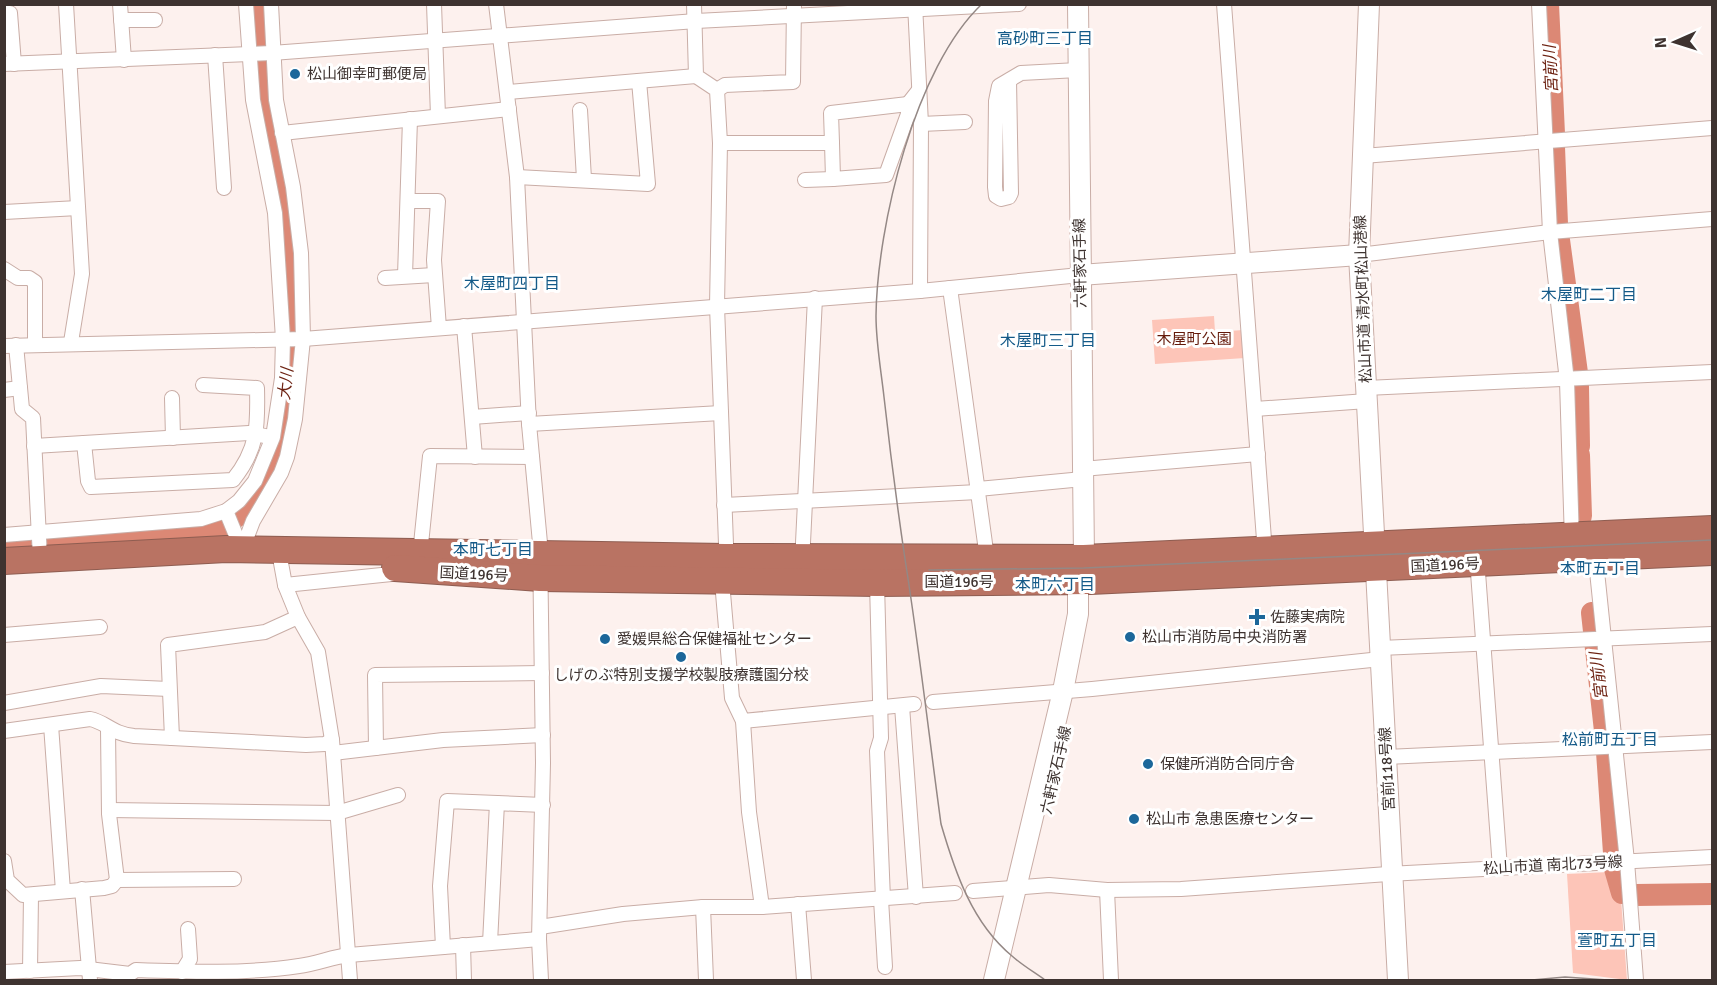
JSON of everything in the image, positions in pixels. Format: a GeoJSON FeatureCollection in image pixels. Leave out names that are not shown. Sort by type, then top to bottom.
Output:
{"type":"FeatureCollection","features":[{"type":"Feature","properties":{"kind":"highway","name":"国道196号"},"geometry":{"type":"LineString","coordinates":[[4,561],[39,545],[182,550],[233,526],[279,552],[421,562],[540,566],[803,569],[987,558],[1084,573],[1265,548],[1375,557]]}},
{"type":"Feature","properties":{"kind":"highway","name":"国道196号"},"geometry":{"type":"LineString","coordinates":[[803,569],[877,582],[1084,573],[1266,574],[1375,557],[1584,546],[1713,528]]}},
{"type":"Feature","properties":{"kind":"highway","name":"国道196号"},"geometry":{"type":"LineString","coordinates":[[1584,546],[1713,552]]}},
{"type":"Feature","properties":{"kind":"street"},"geometry":{"type":"LineString","coordinates":[[66,4],[82,274],[71,342]]}},
{"type":"Feature","properties":{"kind":"street"},"geometry":{"type":"LineString","coordinates":[[120,4],[124,60]]}},
{"type":"Feature","properties":{"kind":"street"},"geometry":{"type":"LineString","coordinates":[[233,526],[239,501],[255,481],[281,439],[293,339],[299,242],[293,187],[276,100],[259,53],[246,4]]}},
{"type":"Feature","properties":{"kind":"street"},"geometry":{"type":"LineString","coordinates":[[4,535],[39,545],[201,519],[233,526],[253,521],[281,473],[280,401],[293,339],[275,213],[257,127],[259,53],[271,4]]}},
{"type":"Feature","properties":{"kind":"street"},"geometry":{"type":"LineString","coordinates":[[434,4],[438,116]]}},
{"type":"Feature","properties":{"kind":"street"},"geometry":{"type":"LineString","coordinates":[[496,4],[517,177],[529,419],[540,566],[543,735],[539,933],[541,981]]}},
{"type":"Feature","properties":{"kind":"street"},"geometry":{"type":"LineString","coordinates":[[694,4],[696,76]]}},
{"type":"Feature","properties":{"kind":"street"},"geometry":{"type":"LineString","coordinates":[[4,13],[10,13],[9,64],[259,53],[696,21],[794,10],[1019,4]]}},
{"type":"Feature","properties":{"kind":"street","name":"六軒家石手線"},"geometry":{"type":"LineString","coordinates":[[1007,981],[1023,886],[1068,691],[1089,616],[1084,573],[1078,4]]}},
{"type":"Feature","properties":{"kind":"street"},"geometry":{"type":"LineString","coordinates":[[1224,4],[1266,574]]}},
{"type":"Feature","properties":{"kind":"street","name":"松山市道 清水町松山港線"},"geometry":{"type":"LineString","coordinates":[[1369,4],[1359,255],[1375,557]]}},
{"type":"Feature","properties":{"kind":"street"},"geometry":{"type":"LineString","coordinates":[[1539,4],[1550,232],[1584,546],[1604,638],[1627,861],[1636,981]]}},
{"type":"Feature","properties":{"kind":"street"},"geometry":{"type":"LineString","coordinates":[[915,7],[921,124],[920,291]]}},
{"type":"Feature","properties":{"kind":"street"},"geometry":{"type":"LineString","coordinates":[[717,90],[725,85],[793,82],[794,10]]}},
{"type":"Feature","properties":{"kind":"street"},"geometry":{"type":"LineString","coordinates":[[121,20],[155,20]]}},
{"type":"Feature","properties":{"kind":"street"},"geometry":{"type":"LineString","coordinates":[[215,55],[228,178]]}},
{"type":"Feature","properties":{"kind":"street"},"geometry":{"type":"LineString","coordinates":[[1009,80],[1011,193],[1009,197],[1001,199],[996,196],[995,187],[996,101],[999,86],[1009,80],[1021,73],[1078,70]]}},
{"type":"Feature","properties":{"kind":"street"},"geometry":{"type":"LineString","coordinates":[[508,92],[696,76],[717,90]]}},
{"type":"Feature","properties":{"kind":"street"},"geometry":{"type":"LineString","coordinates":[[517,177],[648,184],[639,81]]}},
{"type":"Feature","properties":{"kind":"street"},"geometry":{"type":"LineString","coordinates":[[717,90],[720,143],[717,306],[724,569],[732,698],[743,722],[749,812],[762,908]]}},
{"type":"Feature","properties":{"kind":"street"},"geometry":{"type":"LineString","coordinates":[[805,180],[886,175],[908,114],[908,105],[919,90]]}},
{"type":"Feature","properties":{"kind":"street"},"geometry":{"type":"LineString","coordinates":[[833,179],[831,113],[908,105]]}},
{"type":"Feature","properties":{"kind":"street"},"geometry":{"type":"LineString","coordinates":[[282,133],[509,110]]}},
{"type":"Feature","properties":{"kind":"street"},"geometry":{"type":"LineString","coordinates":[[580,110],[584,179]]}},
{"type":"Feature","properties":{"kind":"street"},"geometry":{"type":"LineString","coordinates":[[405,276],[404,239],[408,201],[410,119]]}},
{"type":"Feature","properties":{"kind":"street"},"geometry":{"type":"LineString","coordinates":[[921,124],[965,122]]}},
{"type":"Feature","properties":{"kind":"street"},"geometry":{"type":"LineString","coordinates":[[1363,156],[1713,128]]}},
{"type":"Feature","properties":{"kind":"street"},"geometry":{"type":"LineString","coordinates":[[720,143],[832,143]]}},
{"type":"Feature","properties":{"kind":"street"},"geometry":{"type":"LineString","coordinates":[[408,201],[438,201],[434,275],[439,328]]}},
{"type":"Feature","properties":{"kind":"street"},"geometry":{"type":"LineString","coordinates":[[9,216],[78,208]]}},
{"type":"Feature","properties":{"kind":"street"},"geometry":{"type":"LineString","coordinates":[[39,545],[33,418],[22,409],[20,388],[10,345],[293,339],[920,291],[1080,275],[1242,265],[1359,255],[1550,232],[1713,219]]}},
{"type":"Feature","properties":{"kind":"street"},"geometry":{"type":"LineString","coordinates":[[4,269],[18,278],[29,278],[35,282],[35,344]]}},
{"type":"Feature","properties":{"kind":"street"},"geometry":{"type":"LineString","coordinates":[[385,278],[434,275]]}},
{"type":"Feature","properties":{"kind":"street"},"geometry":{"type":"LineString","coordinates":[[950,288],[987,558]]}},
{"type":"Feature","properties":{"kind":"street"},"geometry":{"type":"LineString","coordinates":[[803,569],[804,503],[815,298]]}},
{"type":"Feature","properties":{"kind":"street"},"geometry":{"type":"LineString","coordinates":[[464,326],[475,456]]}},
{"type":"Feature","properties":{"kind":"street"},"geometry":{"type":"LineString","coordinates":[[1255,409],[1366,394],[1713,372]]}},
{"type":"Feature","properties":{"kind":"street"},"geometry":{"type":"LineString","coordinates":[[84,443],[88,481],[91,487],[233,480],[242,470],[257,434],[257,388],[203,385]]}},
{"type":"Feature","properties":{"kind":"street"},"geometry":{"type":"LineString","coordinates":[[4,390],[20,388]]}},
{"type":"Feature","properties":{"kind":"street"},"geometry":{"type":"LineString","coordinates":[[172,398],[173,438]]}},
{"type":"Feature","properties":{"kind":"street"},"geometry":{"type":"LineString","coordinates":[[472,417],[529,419],[721,413]]}},
{"type":"Feature","properties":{"kind":"street"},"geometry":{"type":"LineString","coordinates":[[34,446],[257,434],[281,439]]}},
{"type":"Feature","properties":{"kind":"street"},"geometry":{"type":"LineString","coordinates":[[724,505],[804,503],[978,491],[1083,474],[1258,454]]}},
{"type":"Feature","properties":{"kind":"street"},"geometry":{"type":"LineString","coordinates":[[285,585],[421,562],[430,456],[532,457]]}},
{"type":"Feature","properties":{"kind":"street"},"geometry":{"type":"LineString","coordinates":[[279,552],[285,585],[298,617],[318,652],[333,746],[350,981]]}},
{"type":"Feature","properties":{"kind":"street"},"geometry":{"type":"LineString","coordinates":[[1477,552],[1500,868]]}},
{"type":"Feature","properties":{"kind":"street","name":"宮前118号線"},"geometry":{"type":"LineString","coordinates":[[1375,557],[1398,981]]}},
{"type":"Feature","properties":{"kind":"street"},"geometry":{"type":"LineString","coordinates":[[877,582],[881,738],[877,751],[885,967]]}},
{"type":"Feature","properties":{"kind":"street"},"geometry":{"type":"LineString","coordinates":[[172,738],[168,645],[265,632],[298,617]]}},
{"type":"Feature","properties":{"kind":"street"},"geometry":{"type":"LineString","coordinates":[[4,634],[100,627]]}},
{"type":"Feature","properties":{"kind":"street"},"geometry":{"type":"LineString","coordinates":[[933,702],[1068,691],[1381,653],[1484,644],[1713,634]]}},
{"type":"Feature","properties":{"kind":"street"},"geometry":{"type":"LineString","coordinates":[[376,748],[375,675],[542,673]]}},
{"type":"Feature","properties":{"kind":"street"},"geometry":{"type":"LineString","coordinates":[[4,703],[101,686],[170,689]]}},
{"type":"Feature","properties":{"kind":"street"},"geometry":{"type":"LineString","coordinates":[[743,722],[908,705],[916,897]]}},
{"type":"Feature","properties":{"kind":"street"},"geometry":{"type":"LineString","coordinates":[[4,731],[90,719],[98,720],[108,729],[121,735],[376,748],[442,740],[543,735]]}},
{"type":"Feature","properties":{"kind":"street"},"geometry":{"type":"LineString","coordinates":[[51,725],[63,891]]}},
{"type":"Feature","properties":{"kind":"street"},"geometry":{"type":"LineString","coordinates":[[4,861],[7,880],[23,895],[112,886],[117,880],[109,810],[108,729]]}},
{"type":"Feature","properties":{"kind":"street"},"geometry":{"type":"LineString","coordinates":[[1386,757],[1713,742]]}},
{"type":"Feature","properties":{"kind":"street"},"geometry":{"type":"LineString","coordinates":[[109,810],[337,813],[398,795]]}},
{"type":"Feature","properties":{"kind":"street"},"geometry":{"type":"LineString","coordinates":[[443,947],[440,886],[447,801],[543,805]]}},
{"type":"Feature","properties":{"kind":"street"},"geometry":{"type":"LineString","coordinates":[[490,943],[497,803]]}},
{"type":"Feature","properties":{"kind":"street","name":"松山市道 南北73号線"},"geometry":{"type":"LineString","coordinates":[[973,891],[1023,886],[1107,890],[1181,889],[1393,874],[1713,857]]}},
{"type":"Feature","properties":{"kind":"street"},"geometry":{"type":"LineString","coordinates":[[117,880],[234,879]]}},
{"type":"Feature","properties":{"kind":"street","name":"六軒家石手線"},"geometry":{"type":"LineString","coordinates":[[994,981],[1023,886]]}},
{"type":"Feature","properties":{"kind":"street"},"geometry":{"type":"LineString","coordinates":[[82,889],[90,975]]}},
{"type":"Feature","properties":{"kind":"street"},"geometry":{"type":"LineString","coordinates":[[1107,890],[1111,981]]}},
{"type":"Feature","properties":{"kind":"street"},"geometry":{"type":"LineString","coordinates":[[4,972],[30,971],[54,976],[131,977],[136,970],[178,975],[256,975],[301,966],[321,959],[349,955],[490,943],[623,914],[703,907],[762,908],[955,893]]}},
{"type":"Feature","properties":{"kind":"street"},"geometry":{"type":"LineString","coordinates":[[30,971],[32,895]]}},
{"type":"Feature","properties":{"kind":"street"},"geometry":{"type":"LineString","coordinates":[[798,904],[804,981]]}},
{"type":"Feature","properties":{"kind":"street"},"geometry":{"type":"LineString","coordinates":[[703,907],[706,981]]}},
{"type":"Feature","properties":{"kind":"street"},"geometry":{"type":"LineString","coordinates":[[178,975],[190,959],[188,929]]}},
{"type":"Feature","properties":{"kind":"street"},"geometry":{"type":"LineString","coordinates":[[463,945],[464,981]]}},
{"type":"Feature","properties":{"kind":"green space","name":"木屋町公園"},"geometry":{"type":"Polygon","coordinates":[[[1214,316],[1215,332],[1243,330],[1245,358],[1155,364],[1152,320],[1214,316]]]}},
{"type":"Feature","properties":{"kind":"green space"},"geometry":{"type":"Polygon","coordinates":[[[1610,872],[1621,899],[1627,980],[1573,973],[1567,874],[1610,872]]]}},
{"type":"Feature","properties":{"kind":"waterway","name":"大川"},"geometry":{"type":"LineString","coordinates":[[4,547],[212,530],[243,511],[265,479],[279,437],[288,389],[292,339],[291,291],[285,212],[261,82],[255,4]]}},
{"type":"Feature","properties":{"kind":"waterway","name":"宮前川"},"geometry":{"type":"LineString","coordinates":[[1548,4],[1554,134]]}},
{"type":"Feature","properties":{"kind":"waterway","name":"宮前川"},"geometry":{"type":"LineString","coordinates":[[1554,147],[1557,224]]}},
{"type":"Feature","properties":{"kind":"waterway","name":"宮前川"},"geometry":{"type":"LineString","coordinates":[[1559,240],[1577,373]]}},
{"type":"Feature","properties":{"kind":"waterway","name":"宮前川"},"geometry":{"type":"LineString","coordinates":[[1578,387],[1579,446]]}},
{"type":"Feature","properties":{"kind":"waterway","name":"宮前川"},"geometry":{"type":"LineString","coordinates":[[1579,455],[1581,516]]}},
{"type":"Feature","properties":{"kind":"waterway","name":"宮前川"},"geometry":{"type":"LineString","coordinates":[[1592,613],[1606,740]]}},
{"type":"Feature","properties":{"kind":"waterway","name":"宮前川"},"geometry":{"type":"LineString","coordinates":[[1607,752],[1614,853]]}},
{"type":"Feature","properties":{"kind":"waterway","name":"宮前川"},"geometry":{"type":"LineString","coordinates":[[1615,869],[1622,893]]}},
{"type":"Feature","properties":{"kind":"waterway","name":"宮前川"},"geometry":{"type":"LineString","coordinates":[[1636,895],[1712,894]]}},
{"type":"Feature","properties":{"kind":"tram line"},"geometry":{"type":"LineString","coordinates":[[982,4],[958,32],[937,67],[919,107],[904,150],[892,194],[878,279],[877,336],[941,824],[959,878],[986,928],[1012,956],[1045,980]]}},
{"type":"Feature","properties":{"kind":"tram line"},"geometry":{"type":"LineString","coordinates":[[929,570],[1084,568],[1712,540]]}},
{"type":"Feature","properties":{"kind":"tram line"},"geometry":{"type":"LineString","coordinates":[[1532,980],[1565,977],[1608,980]]}},
{"type":"Feature","properties":{"kind":"place","name":"松山御幸町郵便局"},"geometry":{"type":"Point","coordinates":[295,74]}},
{"type":"Feature","properties":{"kind":"place","name":"佐藤実病院"},"geometry":{"type":"Point","coordinates":[1257,617]}},
{"type":"Feature","properties":{"kind":"place","name":"松山市消防局中央消防署"},"geometry":{"type":"Point","coordinates":[1130,637]}},
{"type":"Feature","properties":{"kind":"place","name":"愛媛県総合保健福祉センター"},"geometry":{"type":"Point","coordinates":[605,639]}},
{"type":"Feature","properties":{"kind":"place","name":"しげのぶ特別支援学校製肢療護園分校"},"geometry":{"type":"Point","coordinates":[681,657]}},
{"type":"Feature","properties":{"kind":"place","name":"保健所消防合同庁舎"},"geometry":{"type":"Point","coordinates":[1148,764]}},
{"type":"Feature","properties":{"kind":"place","name":"松山市 急患医療センター"},"geometry":{"type":"Point","coordinates":[1134,819]}},
{"type":"Feature","properties":{"kind":"district","name":"高砂町三丁目"},"geometry":{"type":"Point","coordinates":[1045,39]}},
{"type":"Feature","properties":{"kind":"district","name":"木屋町四丁目"},"geometry":{"type":"Point","coordinates":[512,284]}},
{"type":"Feature","properties":{"kind":"district","name":"木屋町二丁目"},"geometry":{"type":"Point","coordinates":[1589,295]}},
{"type":"Feature","properties":{"kind":"district","name":"木屋町三丁目"},"geometry":{"type":"Point","coordinates":[1048,341]}},
{"type":"Feature","properties":{"kind":"district","name":"本町七丁目"},"geometry":{"type":"Point","coordinates":[493,550]}},
{"type":"Feature","properties":{"kind":"district","name":"本町五丁目"},"geometry":{"type":"Point","coordinates":[1600,569]}},
{"type":"Feature","properties":{"kind":"district","name":"本町六丁目"},"geometry":{"type":"Point","coordinates":[1055,585]}},
{"type":"Feature","properties":{"kind":"district","name":"松前町五丁目"},"geometry":{"type":"Point","coordinates":[1610,740]}},
{"type":"Feature","properties":{"kind":"district","name":"萱町五丁目"},"geometry":{"type":"Point","coordinates":[1617,941]}}]}
